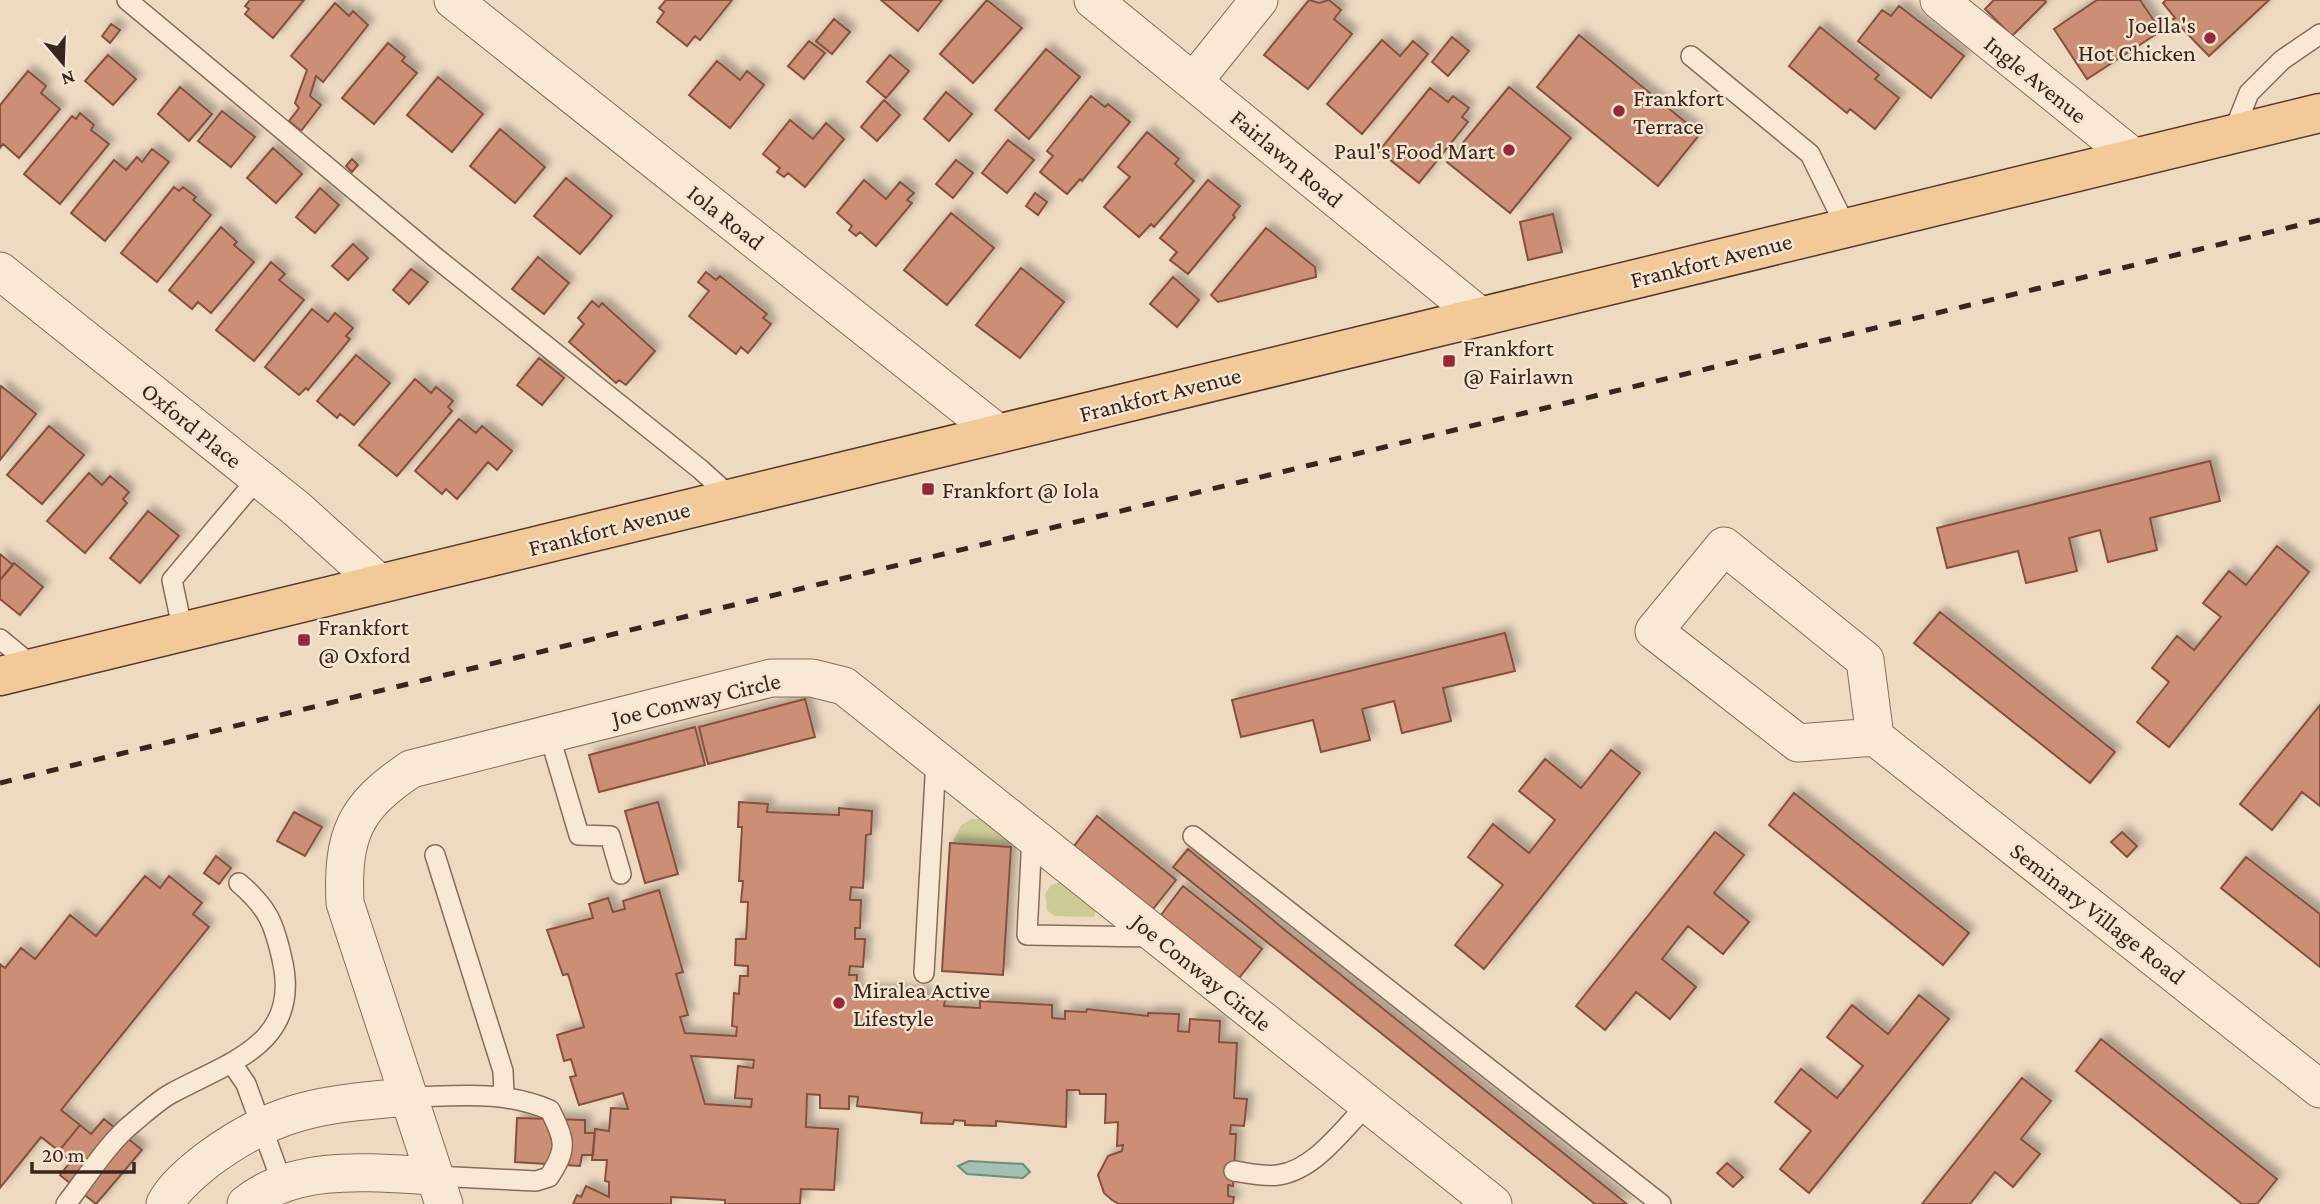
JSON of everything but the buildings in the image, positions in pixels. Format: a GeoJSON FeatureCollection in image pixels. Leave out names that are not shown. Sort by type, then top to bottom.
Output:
{"type":"FeatureCollection","features":[{"type":"Feature","properties":{"kind":"main road","name":"Frankfort Avenue"},"geometry":{"type":"LineString","coordinates":[[18,672],[2320,113]]}},
{"type":"Feature","properties":{"kind":"street","name":"Iola Road"},"geometry":{"type":"LineString","coordinates":[[453,0],[999,434]]}},
{"type":"Feature","properties":{"kind":"street","name":"Fairlawn Road"},"geometry":{"type":"LineString","coordinates":[[1093,0],[1480,316]]}},
{"type":"Feature","properties":{"kind":"street"},"geometry":{"type":"LineString","coordinates":[[1194,81],[1259,0]]}},
{"type":"Feature","properties":{"kind":"street","name":"Ingle Avenue"},"geometry":{"type":"LineString","coordinates":[[1939,0],[2133,157]]}},
{"type":"Feature","properties":{"kind":"street","name":"Oxford Place"},"geometry":{"type":"LineString","coordinates":[[0,271],[258,478],[380,584]]}},
{"type":"Feature","properties":{"kind":"street"},"geometry":{"type":"LineString","coordinates":[[1724,546],[1865,660],[1875,737],[1798,743],[1654,631],[1724,546]]}},
{"type":"Feature","properties":{"kind":"street","name":"Joe Conway Circle"},"geometry":{"type":"LineString","coordinates":[[439,1190],[345,903],[343,865],[356,820],[381,789],[411,768],[771,678],[812,678],[844,686],[1493,1204]]}},
{"type":"Feature","properties":{"kind":"street","name":"Seminary Village Road"},"geometry":{"type":"LineString","coordinates":[[1875,737],[2320,1089]]}},
{"type":"Feature","properties":{"kind":"street"},"geometry":{"type":"LineString","coordinates":[[164,1204],[194,1170],[233,1141],[285,1114],[338,1103],[408,1097]]}},
{"type":"Feature","properties":{"kind":"street"},"geometry":{"type":"LineString","coordinates":[[246,1204],[283,1185],[322,1175],[354,1172],[439,1190]]}},
{"type":"Feature","properties":{"kind":"lane"},"geometry":{"type":"LineString","coordinates":[[127,0],[435,257],[700,469],[732,498]]}},
{"type":"Feature","properties":{"kind":"lane"},"geometry":{"type":"LineString","coordinates":[[2233,133],[2249,93],[2282,60],[2320,34]]}},
{"type":"Feature","properties":{"kind":"lane"},"geometry":{"type":"LineString","coordinates":[[1691,56],[1810,154],[1846,227]]}},
{"type":"Feature","properties":{"kind":"lane"},"geometry":{"type":"LineString","coordinates":[[183,632],[172,580],[258,478]]}},
{"type":"Feature","properties":{"kind":"lane"},"geometry":{"type":"LineString","coordinates":[[0,639],[18,672]]}},
{"type":"Feature","properties":{"kind":"lane"},"geometry":{"type":"LineString","coordinates":[[549,734],[579,835],[610,836],[621,874]]}},
{"type":"Feature","properties":{"kind":"lane"},"geometry":{"type":"LineString","coordinates":[[924,974],[936,760]]}},
{"type":"Feature","properties":{"kind":"lane"},"geometry":{"type":"LineString","coordinates":[[1032,836],[1027,935],[1158,937]]}},
{"type":"Feature","properties":{"kind":"lane"},"geometry":{"type":"LineString","coordinates":[[1194,836],[1661,1204]]}},
{"type":"Feature","properties":{"kind":"lane"},"geometry":{"type":"LineString","coordinates":[[435,855],[503,1071],[504,1095]]}},
{"type":"Feature","properties":{"kind":"lane"},"geometry":{"type":"LineString","coordinates":[[66,1204],[130,1125],[170,1093],[233,1065],[265,1040],[283,1004],[284,969],[275,927],[263,903],[239,883]]}},
{"type":"Feature","properties":{"kind":"lane"},"geometry":{"type":"LineString","coordinates":[[233,1065],[246,1084],[283,1185]]}},
{"type":"Feature","properties":{"kind":"lane"},"geometry":{"type":"LineString","coordinates":[[408,1097],[504,1095],[550,1110],[563,1137],[563,1156],[549,1177],[536,1181],[439,1190]]}},
{"type":"Feature","properties":{"kind":"lane"},"geometry":{"type":"LineString","coordinates":[[1234,1171],[1278,1175],[1298,1168],[1319,1154],[1368,1104]]}},
{"type":"Feature","properties":{"kind":"shaded area"},"geometry":{"type":"Polygon","coordinates":[[[972,819],[985,819],[1010,841],[1011,847],[952,843],[961,825],[972,819]]]}},
{"type":"Feature","properties":{"kind":"shaded area"},"geometry":{"type":"Polygon","coordinates":[[[1060,882],[1096,908],[1094,917],[1054,916],[1047,910],[1045,894],[1051,885],[1060,882]]]}},
{"type":"Feature","properties":{"kind":"shaded area"},"geometry":{"type":"Polygon","coordinates":[[[969,1161],[1023,1164],[1030,1172],[1023,1178],[967,1174],[958,1166],[969,1161]]]}},
{"type":"Feature","properties":{"kind":"railway"},"geometry":{"type":"LineString","coordinates":[[0,783],[2320,220]]}},
{"type":"Feature","properties":{"kind":"place","name":"Joella's Hot Chicken"},"geometry":{"type":"Point","coordinates":[2210,38]}},
{"type":"Feature","properties":{"kind":"place","name":"Frankfort Terrace"},"geometry":{"type":"Point","coordinates":[1619,111]}},
{"type":"Feature","properties":{"kind":"place","name":"Paul's Food Mart"},"geometry":{"type":"Point","coordinates":[1509,150]}},
{"type":"Feature","properties":{"kind":"place","name":"Frankfort @ Fairlawn"},"geometry":{"type":"Point","coordinates":[1449,361]}},
{"type":"Feature","properties":{"kind":"place","name":"Frankfort @ Iola"},"geometry":{"type":"Point","coordinates":[928,489]}},
{"type":"Feature","properties":{"kind":"place","name":"Frankfort @ Oxford"},"geometry":{"type":"Point","coordinates":[304,640]}},
{"type":"Feature","properties":{"kind":"place","name":"Miralea Active Lifestyle"},"geometry":{"type":"Point","coordinates":[839,1003]}}]}
